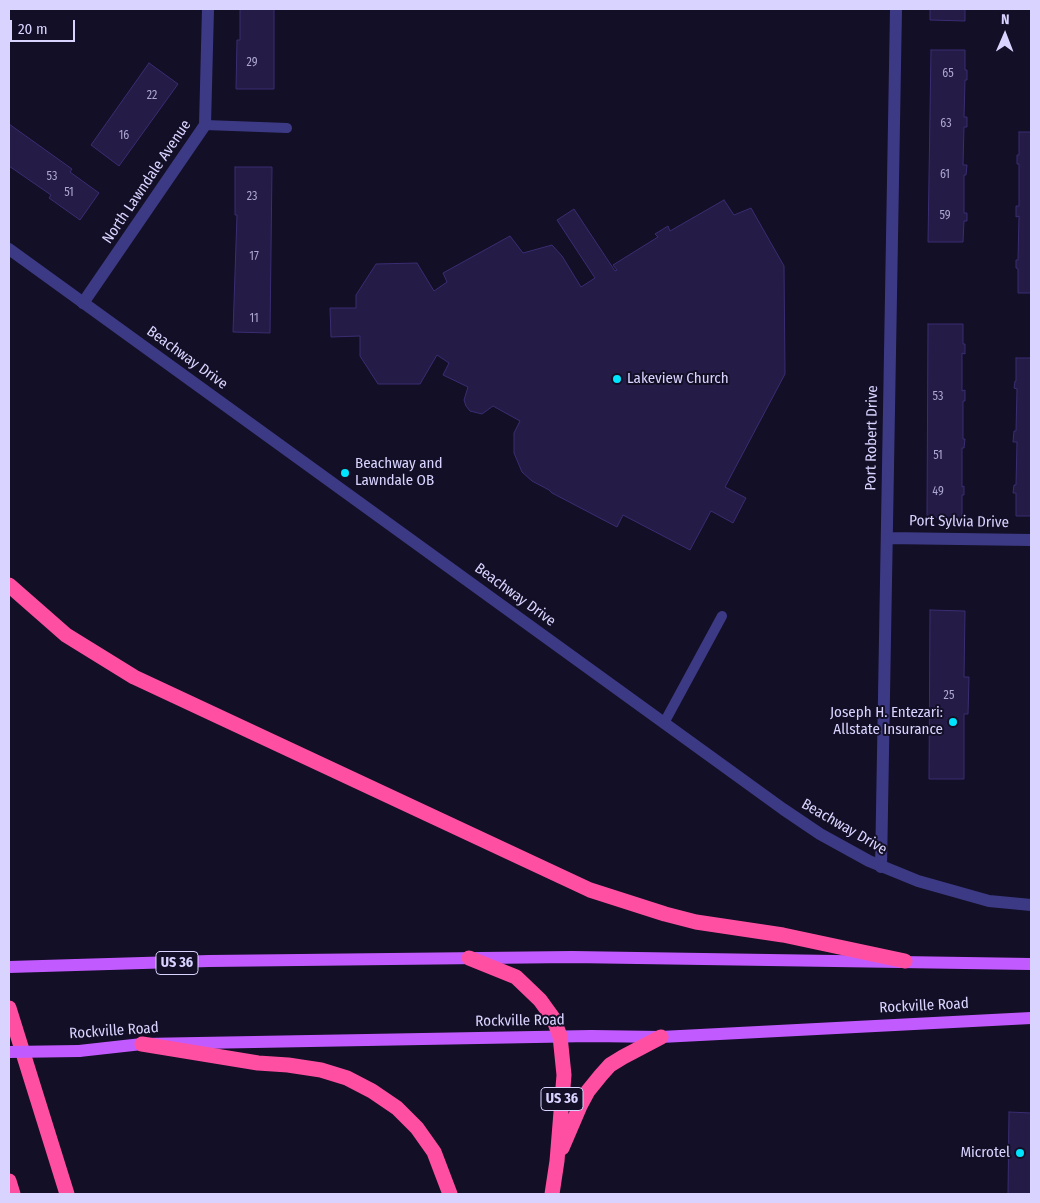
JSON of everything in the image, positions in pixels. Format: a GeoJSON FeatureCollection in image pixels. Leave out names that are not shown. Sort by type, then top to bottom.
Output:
{"type":"FeatureCollection","features":[{"type":"Feature","properties":{"kind":"highway"},"geometry":{"type":"LineString","coordinates":[[9,585],[66,635],[134,677],[590,890],[696,922],[783,935],[905,961]]}},
{"type":"Feature","properties":{"kind":"highway","name":"US 36"},"geometry":{"type":"LineString","coordinates":[[468,958],[516,977],[553,1018],[560,1036],[564,1075],[557,1161],[552,1194]]}},
{"type":"Feature","properties":{"kind":"highway"},"geometry":{"type":"LineString","coordinates":[[9,1008],[67,1194]]}},
{"type":"Feature","properties":{"kind":"highway"},"geometry":{"type":"LineString","coordinates":[[557,1161],[580,1106],[588,1091],[601,1075],[610,1065],[661,1037]]}},
{"type":"Feature","properties":{"kind":"highway"},"geometry":{"type":"LineString","coordinates":[[142,1044],[258,1063],[321,1070],[347,1078],[372,1091],[397,1108],[418,1128],[434,1152],[450,1194]]}},
{"type":"Feature","properties":{"kind":"highway"},"geometry":{"type":"LineString","coordinates":[[9,1181],[13,1194]]}},
{"type":"Feature","properties":{"kind":"main road"},"geometry":{"type":"LineString","coordinates":[[468,958],[572,957],[1031,964]]}},
{"type":"Feature","properties":{"kind":"main road","name":"US 36"},"geometry":{"type":"LineString","coordinates":[[9,967],[468,958]]}},
{"type":"Feature","properties":{"kind":"main road","name":"Rockville Road"},"geometry":{"type":"LineString","coordinates":[[9,1052],[79,1051],[142,1044],[560,1036],[661,1037],[1031,1018]]}},
{"type":"Feature","properties":{"kind":"street","name":"North Lawndale Avenue"},"geometry":{"type":"LineString","coordinates":[[83,303],[205,125],[208,9]]}},
{"type":"Feature","properties":{"kind":"street","name":"Port Robert Drive"},"geometry":{"type":"LineString","coordinates":[[881,867],[896,9]]}},
{"type":"Feature","properties":{"kind":"street","name":"Beachway Drive"},"geometry":{"type":"LineString","coordinates":[[9,249],[820,834],[881,867],[918,881],[989,901],[1031,905]]}},
{"type":"Feature","properties":{"kind":"street","name":"Port Sylvia Drive"},"geometry":{"type":"LineString","coordinates":[[887,538],[1031,540]]}},
{"type":"Feature","properties":{"kind":"lane"},"geometry":{"type":"LineString","coordinates":[[205,125],[287,128]]}},
{"type":"Feature","properties":{"kind":"lane"},"geometry":{"type":"LineString","coordinates":[[664,723],[722,616]]}},
{"type":"Feature","properties":{"kind":"building"},"geometry":{"type":"Polygon","coordinates":[[[240,9],[274,9],[274,89],[236,89],[237,40],[240,40],[240,9]]]}},
{"type":"Feature","properties":{"kind":"building"},"geometry":{"type":"Polygon","coordinates":[[[930,9],[965,9],[965,21],[930,20],[930,9]]]}},
{"type":"Feature","properties":{"kind":"building"},"geometry":{"type":"Polygon","coordinates":[[[931,50],[965,50],[967,80],[965,80],[964,117],[967,117],[967,127],[964,127],[963,165],[967,165],[966,175],[964,175],[964,213],[967,213],[967,221],[964,221],[963,242],[928,242],[931,50]]]}},
{"type":"Feature","properties":{"kind":"building"},"geometry":{"type":"Polygon","coordinates":[[[149,63],[178,84],[119,166],[91,145],[149,63]]]}},
{"type":"Feature","properties":{"kind":"building"},"geometry":{"type":"Polygon","coordinates":[[[9,124],[72,169],[70,172],[99,193],[80,220],[49,198],[51,195],[9,166],[9,124]]]}},
{"type":"Feature","properties":{"kind":"building"},"geometry":{"type":"Polygon","coordinates":[[[1019,132],[1031,132],[1031,293],[1018,293],[1018,269],[1016,268],[1016,260],[1018,260],[1019,216],[1016,217],[1016,206],[1019,206],[1019,164],[1017,164],[1017,155],[1019,155],[1019,132]]]}},
{"type":"Feature","properties":{"kind":"building"},"geometry":{"type":"Polygon","coordinates":[[[235,167],[272,167],[270,333],[233,332],[237,215],[235,215],[235,167]]]}},
{"type":"Feature","properties":{"kind":"building","name":"Lakeview Church"},"geometry":{"type":"Polygon","coordinates":[[[724,200],[734,215],[751,208],[784,266],[785,374],[725,487],[746,498],[733,523],[711,511],[690,550],[623,515],[617,527],[532,481],[522,472],[514,453],[514,433],[520,421],[493,406],[482,414],[470,411],[464,400],[468,387],[443,375],[449,363],[437,355],[420,384],[378,384],[360,356],[360,336],[331,337],[330,308],[356,308],[356,295],[376,264],[417,263],[434,291],[447,282],[443,273],[510,236],[523,253],[552,245],[562,256],[581,287],[595,278],[557,220],[574,209],[615,271],[617,270],[613,265],[658,237],[655,234],[668,226],[670,231],[724,200]]]}},
{"type":"Feature","properties":{"kind":"building"},"geometry":{"type":"Polygon","coordinates":[[[928,324],[963,324],[965,354],[962,353],[962,391],[965,390],[965,401],[963,401],[963,439],[965,439],[964,448],[962,448],[962,487],[964,486],[964,495],[962,495],[962,518],[927,517],[928,324]]]}},
{"type":"Feature","properties":{"kind":"building"},"geometry":{"type":"Polygon","coordinates":[[[1016,358],[1031,358],[1031,516],[1016,516],[1016,493],[1013,493],[1014,485],[1016,485],[1017,442],[1013,442],[1014,431],[1016,431],[1017,389],[1014,388],[1016,381],[1016,358]]]}},
{"type":"Feature","properties":{"kind":"building"},"geometry":{"type":"Polygon","coordinates":[[[930,610],[965,611],[964,677],[969,677],[968,714],[964,714],[964,779],[929,779],[930,610]]]}},
{"type":"Feature","properties":{"kind":"building","name":"Microtel"},"geometry":{"type":"Polygon","coordinates":[[[1009,1112],[1031,1113],[1031,1194],[1008,1194],[1009,1112]]]}},
{"type":"Feature","properties":{"kind":"place","name":"Lakeview Church"},"geometry":{"type":"Point","coordinates":[617,379]}},
{"type":"Feature","properties":{"kind":"place","name":"Beachway and Lawndale OB"},"geometry":{"type":"Point","coordinates":[345,473]}},
{"type":"Feature","properties":{"kind":"place","name":"Joseph H. Entezari: Allstate Insurance"},"geometry":{"type":"Point","coordinates":[953,722]}},
{"type":"Feature","properties":{"kind":"place","name":"Microtel"},"geometry":{"type":"Point","coordinates":[1020,1153]}}]}
